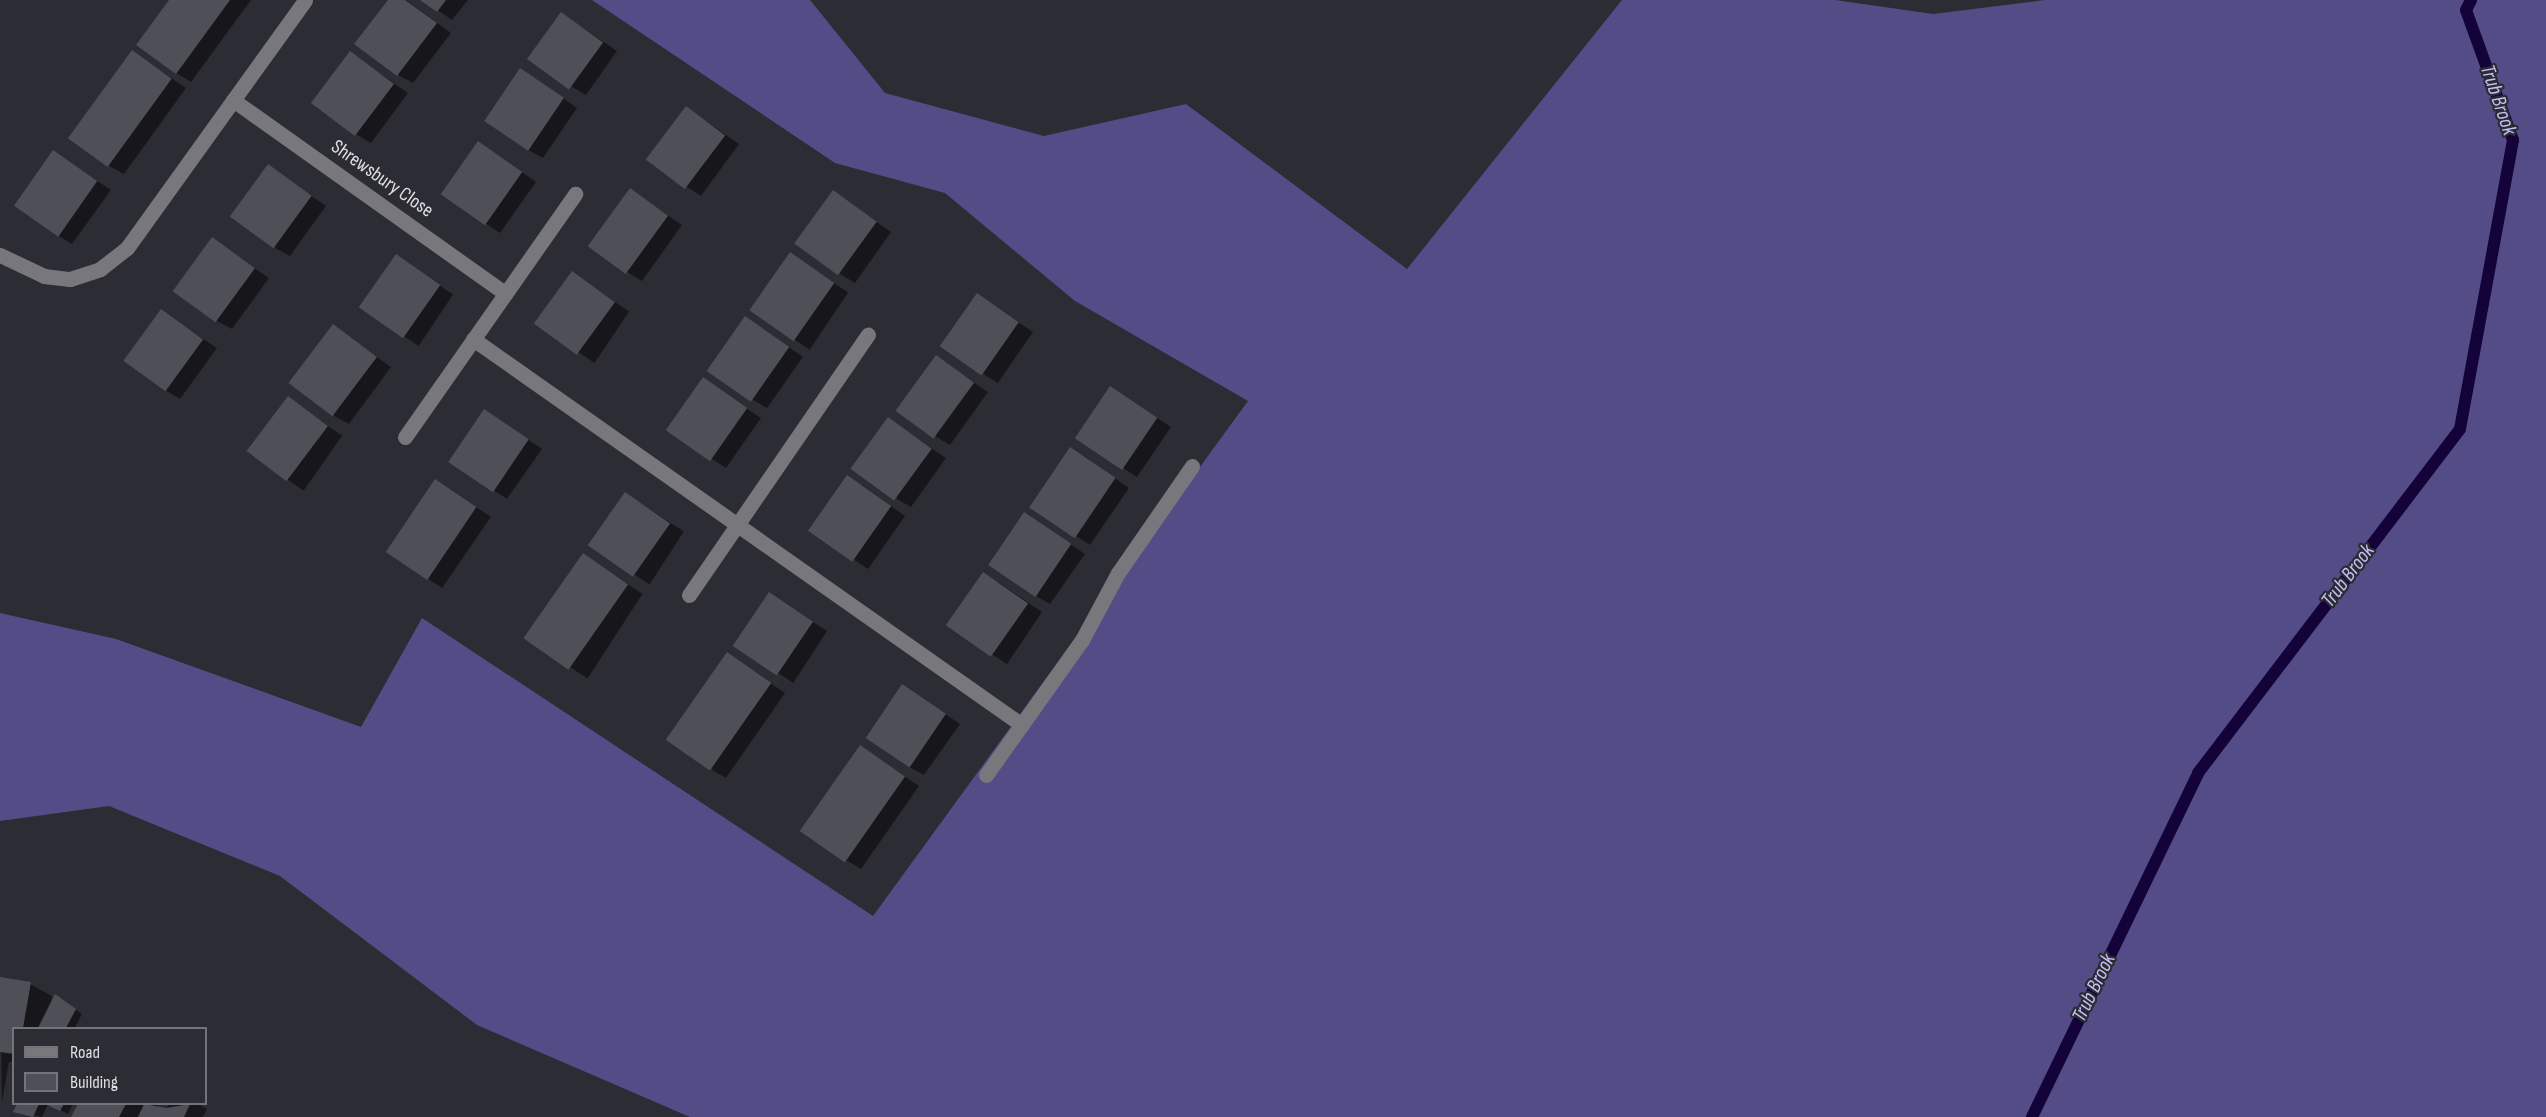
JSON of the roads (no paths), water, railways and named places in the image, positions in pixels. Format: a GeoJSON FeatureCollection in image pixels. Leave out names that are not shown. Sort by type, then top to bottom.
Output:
{"type":"FeatureCollection","features":[{"type":"Feature","properties":{"kind":"street"},"geometry":{"type":"LineString","coordinates":[[0,255],[44,276],[70,279],[100,269],[127,248],[305,0]]}},
{"type":"Feature","properties":{"kind":"street","name":"Shrewsbury Close"},"geometry":{"type":"LineString","coordinates":[[233,100],[505,293]]}},
{"type":"Feature","properties":{"kind":"street"},"geometry":{"type":"LineString","coordinates":[[405,437],[575,194]]}},
{"type":"Feature","properties":{"kind":"street"},"geometry":{"type":"LineString","coordinates":[[689,595],[868,335]]}},
{"type":"Feature","properties":{"kind":"street"},"geometry":{"type":"LineString","coordinates":[[473,339],[736,527],[1022,725]]}},
{"type":"Feature","properties":{"kind":"street"},"geometry":{"type":"LineString","coordinates":[[986,775],[1072,654],[1118,573],[1192,466]]}},
{"type":"Feature","properties":{"kind":"waterway","name":"Trub Brook"},"geometry":{"type":"LineString","coordinates":[[2032,1117],[2198,773],[2460,429],[2513,140],[2466,10],[2471,0]]}}]}
